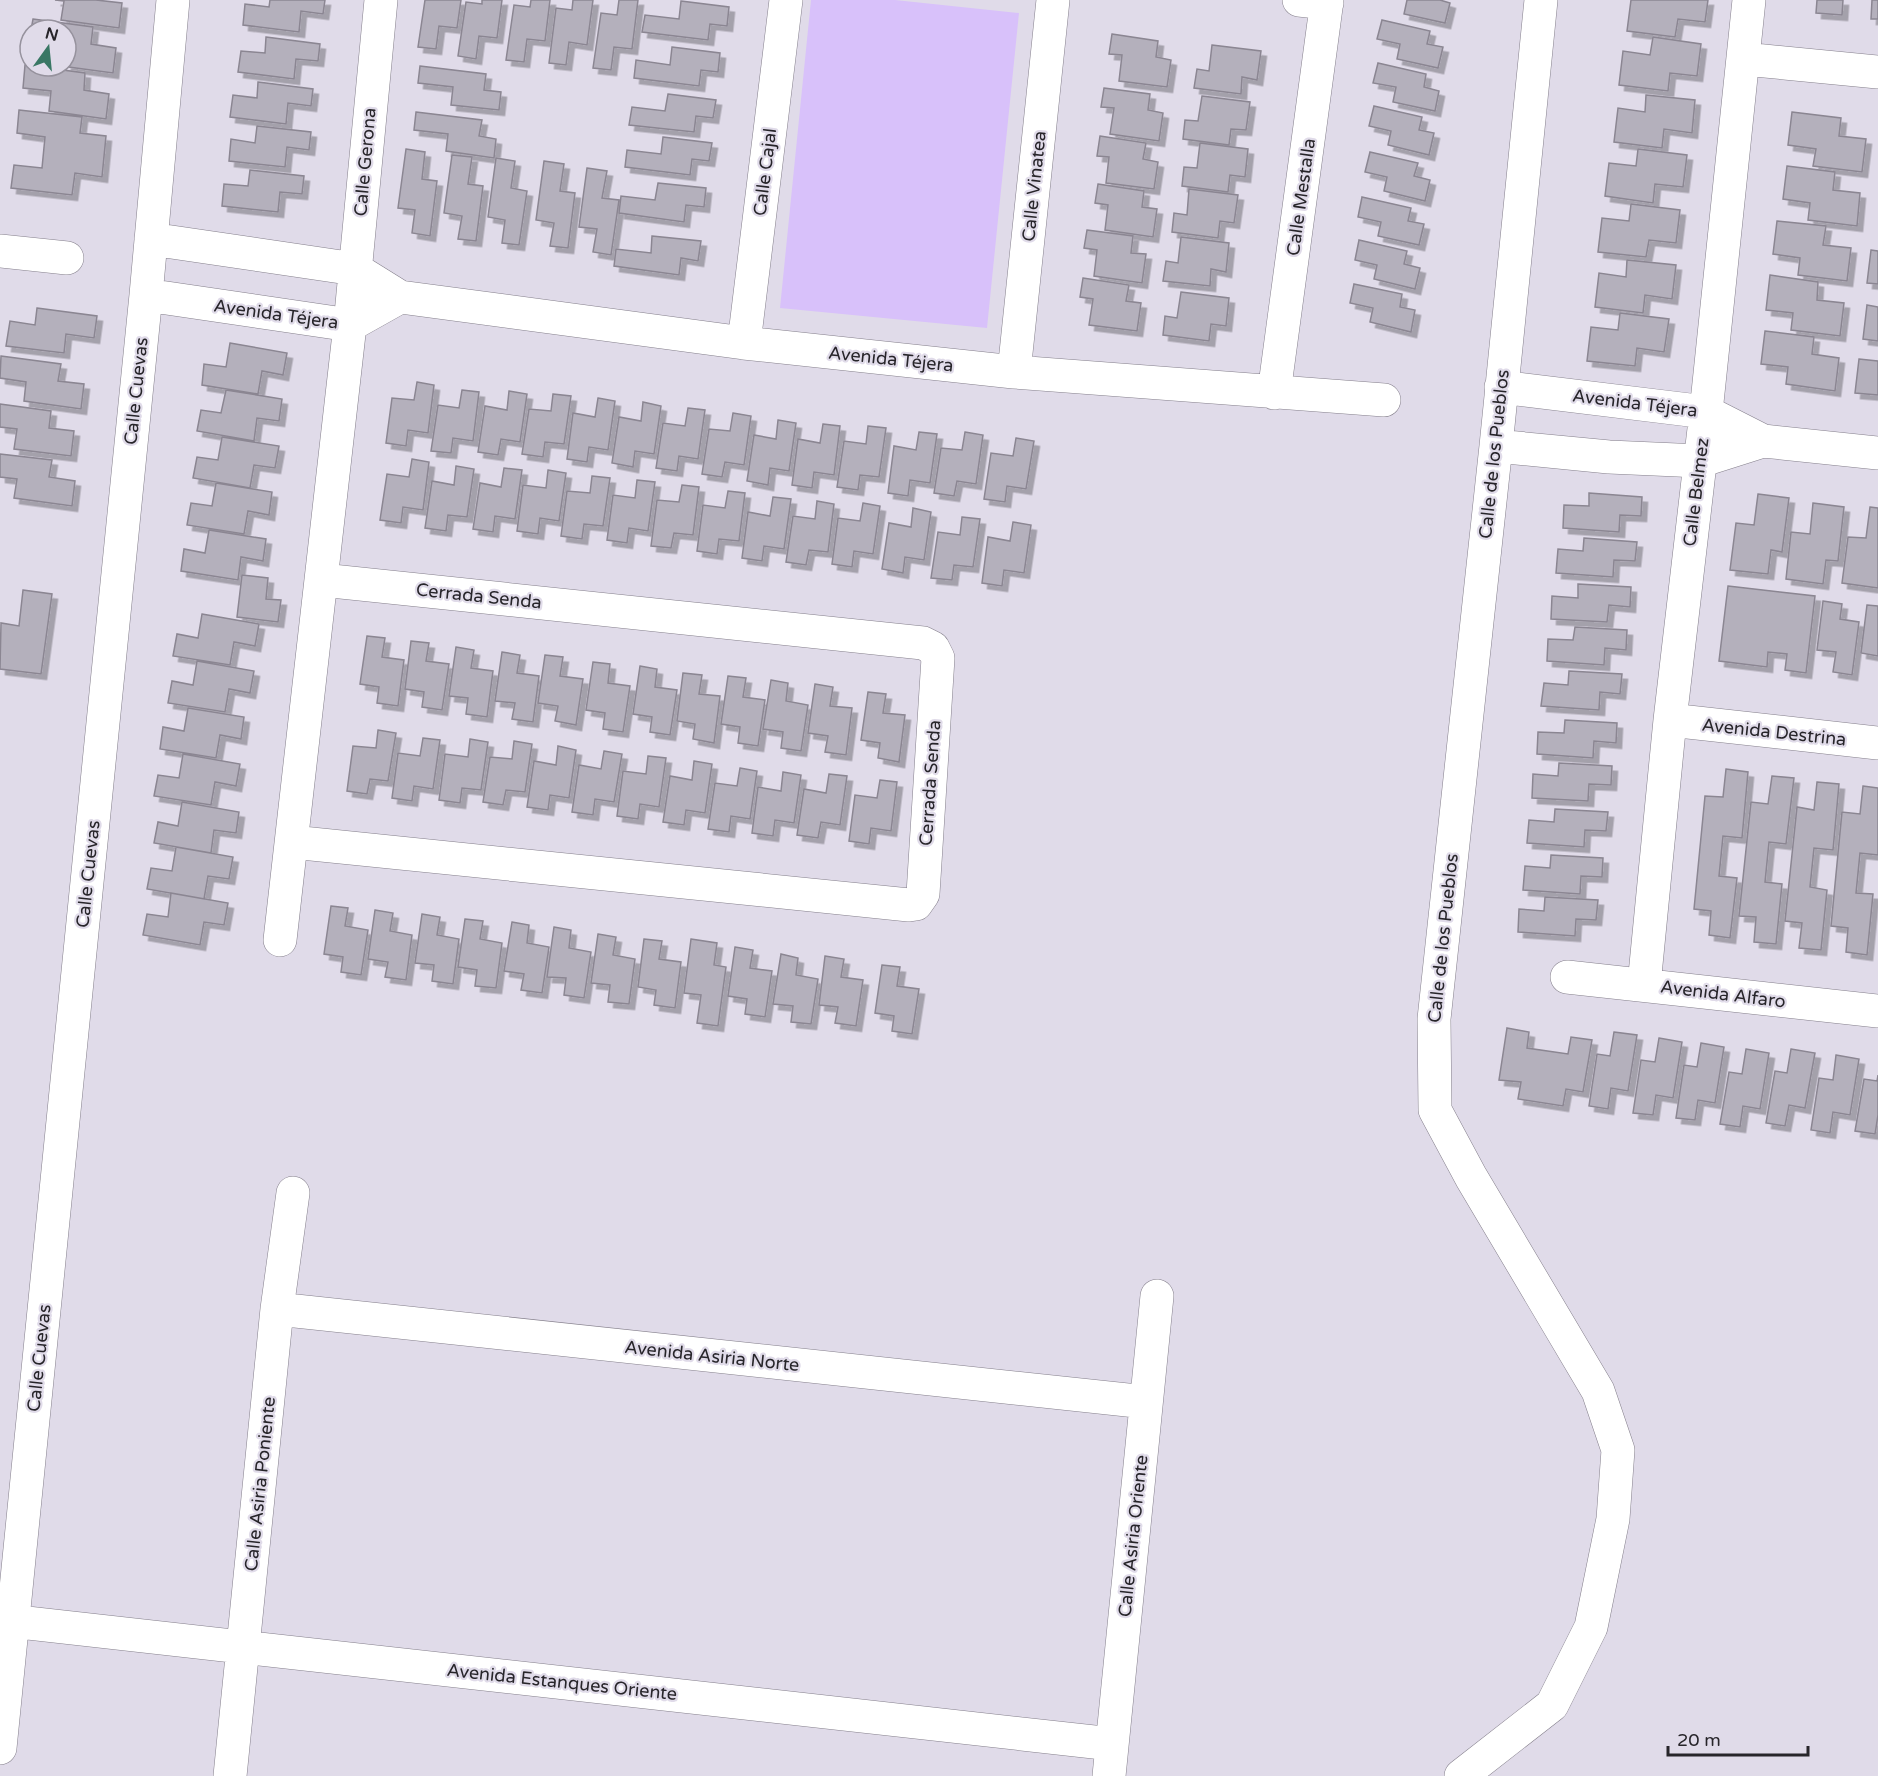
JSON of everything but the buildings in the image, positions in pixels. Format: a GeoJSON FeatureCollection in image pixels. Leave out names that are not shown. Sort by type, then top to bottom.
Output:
{"type":"FeatureCollection","features":[{"type":"Feature","properties":{"kind":"street","name":"Calle Cuevas"},"geometry":{"type":"LineString","coordinates":[[0,1748],[6,1620],[146,295],[173,0]]}},
{"type":"Feature","properties":{"kind":"street","name":"Calle Gerona"},"geometry":{"type":"LineString","coordinates":[[350,325],[381,0]]}},
{"type":"Feature","properties":{"kind":"street","name":"Calle Cajal"},"geometry":{"type":"LineString","coordinates":[[744,343],[786,0]]}},
{"type":"Feature","properties":{"kind":"street","name":"Calle Vinatea"},"geometry":{"type":"LineString","coordinates":[[1014,372],[1053,0]]}},
{"type":"Feature","properties":{"kind":"street","name":"Calle de los Pueblos"},"geometry":{"type":"LineString","coordinates":[[1461,1776],[1552,1705],[1591,1627],[1613,1519],[1618,1450],[1599,1391],[1471,1177],[1435,1110],[1434,1019],[1496,446],[1540,0]]}},
{"type":"Feature","properties":{"kind":"street","name":"Calle Belmez"},"geometry":{"type":"LineString","coordinates":[[1644,985],[1670,720],[1706,412],[1749,0]]}},
{"type":"Feature","properties":{"kind":"street","name":"Calle Mestalla"},"geometry":{"type":"LineString","coordinates":[[1274,393],[1318,1]]}},
{"type":"Feature","properties":{"kind":"street"},"geometry":{"type":"LineString","coordinates":[[1744,59],[1878,72]]}},
{"type":"Feature","properties":{"kind":"street","name":"Avenida Téjera"},"geometry":{"type":"LineString","coordinates":[[151,239],[355,269],[400,297],[744,343],[1014,372],[1384,400]]}},
{"type":"Feature","properties":{"kind":"street"},"geometry":{"type":"LineString","coordinates":[[0,251],[67,258]]}},
{"type":"Feature","properties":{"kind":"street","name":"Avenida Téjera"},"geometry":{"type":"LineString","coordinates":[[146,295],[350,325],[400,297]]}},
{"type":"Feature","properties":{"kind":"street"},"geometry":{"type":"LineString","coordinates":[[280,940],[350,325]]}},
{"type":"Feature","properties":{"kind":"street","name":"Avenida Téjera"},"geometry":{"type":"LineString","coordinates":[[1501,387],[1706,412],[1762,441],[1878,453]]}},
{"type":"Feature","properties":{"kind":"street","name":"Avenida Téjera"},"geometry":{"type":"LineString","coordinates":[[1496,446],[1609,458],[1700,461],[1762,441]]}},
{"type":"Feature","properties":{"kind":"street","name":"Cerrada Senda"},"geometry":{"type":"LineString","coordinates":[[292,842],[909,905],[916,904],[923,894],[938,658],[933,648],[923,643],[322,580]]}},
{"type":"Feature","properties":{"kind":"street","name":"Avenida Destrina"},"geometry":{"type":"LineString","coordinates":[[1670,720],[1878,743]]}},
{"type":"Feature","properties":{"kind":"street","name":"Avenida Alfaro"},"geometry":{"type":"LineString","coordinates":[[1567,977],[1878,1011]]}},
{"type":"Feature","properties":{"kind":"street","name":"Calle Asiria Poniente"},"geometry":{"type":"LineString","coordinates":[[230,1776],[277,1309],[293,1193]]}},
{"type":"Feature","properties":{"kind":"street","name":"Calle Asiria Oriente"},"geometry":{"type":"LineString","coordinates":[[1109,1776],[1157,1296]]}},
{"type":"Feature","properties":{"kind":"street","name":"Avenida Asiria Norte"},"geometry":{"type":"LineString","coordinates":[[277,1309],[1146,1402]]}},
{"type":"Feature","properties":{"kind":"street","name":"Avenida Estanques Oriente"},"geometry":{"type":"LineString","coordinates":[[6,1620],[1112,1744]]}},
{"type":"Feature","properties":{"kind":"shaded area"},"geometry":{"type":"Polygon","coordinates":[[[811,0],[895,0],[1019,13],[987,328],[780,308],[811,0]]]}}]}
